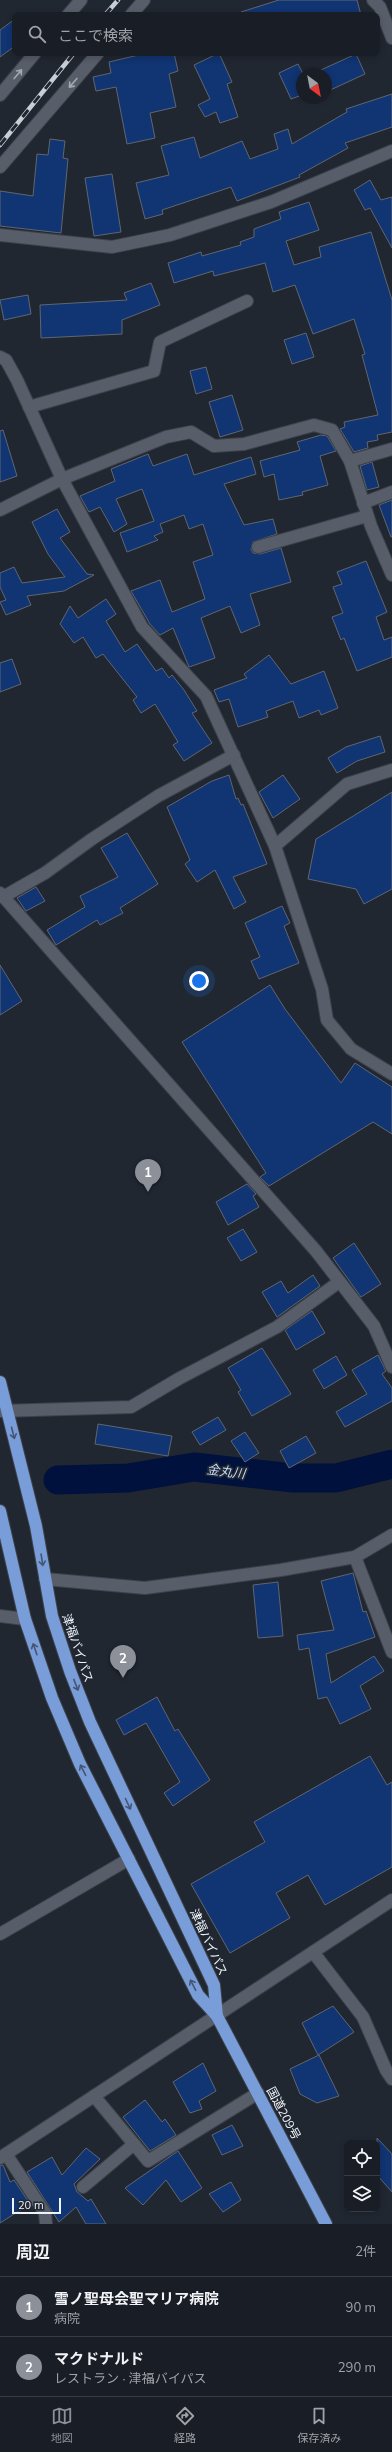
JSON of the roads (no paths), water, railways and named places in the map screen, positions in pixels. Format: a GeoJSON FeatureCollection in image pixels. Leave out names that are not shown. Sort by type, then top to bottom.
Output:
{"type":"FeatureCollection","features":[{"type":"Feature","properties":{"kind":"highway","name":"津福バイパス"},"geometry":{"type":"LineString","coordinates":[[0,1382],[4,1412],[36,1526],[52,1616],[87,1715],[214,1984],[217,2016]]}},
{"type":"Feature","properties":{"kind":"highway"},"geometry":{"type":"LineString","coordinates":[[0,1510],[25,1619],[52,1698],[77,1757],[198,1995],[217,2016]]}},
{"type":"Feature","properties":{"kind":"highway","name":"国道209号"},"geometry":{"type":"LineString","coordinates":[[217,2016],[326,2224]]}},
{"type":"Feature","properties":{"kind":"street"},"geometry":{"type":"LineString","coordinates":[[71,12],[81,0]]}},
{"type":"Feature","properties":{"kind":"street"},"geometry":{"type":"LineString","coordinates":[[134,12],[144,0]]}},
{"type":"Feature","properties":{"kind":"street"},"geometry":{"type":"LineString","coordinates":[[373,0],[380,7],[392,38]]}},
{"type":"Feature","properties":{"kind":"street"},"geometry":{"type":"LineString","coordinates":[[0,95],[33,56]]}},
{"type":"Feature","properties":{"kind":"street"},"geometry":{"type":"LineString","coordinates":[[0,167],[95,56]]}},
{"type":"Feature","properties":{"kind":"street"},"geometry":{"type":"LineString","coordinates":[[0,235],[112,247],[170,235],[271,202],[392,151]]}},
{"type":"Feature","properties":{"kind":"street"},"geometry":{"type":"LineString","coordinates":[[29,407],[154,371],[160,342],[247,301]]}},
{"type":"Feature","properties":{"kind":"street"},"geometry":{"type":"LineString","coordinates":[[0,357],[6,360],[62,479],[142,627],[206,696],[275,846],[322,989],[327,1020],[351,1049],[392,1074]]}},
{"type":"Feature","properties":{"kind":"street"},"geometry":{"type":"LineString","coordinates":[[0,510],[62,479],[166,437],[191,432],[214,446],[244,444],[314,424],[332,430],[350,461],[367,516],[392,574]]}},
{"type":"Feature","properties":{"kind":"street"},"geometry":{"type":"LineString","coordinates":[[350,461],[392,449]]}},
{"type":"Feature","properties":{"kind":"street"},"geometry":{"type":"LineString","coordinates":[[363,503],[392,492]]}},
{"type":"Feature","properties":{"kind":"street"},"geometry":{"type":"LineString","coordinates":[[258,547],[367,516]]}},
{"type":"Feature","properties":{"kind":"street"},"geometry":{"type":"LineString","coordinates":[[234,755],[158,796],[92,839],[45,874],[2,895],[316,1251],[374,1326],[392,1367]]}},
{"type":"Feature","properties":{"kind":"street"},"geometry":{"type":"LineString","coordinates":[[275,846],[347,784],[392,770]]}},
{"type":"Feature","properties":{"kind":"street"},"geometry":{"type":"LineString","coordinates":[[4,1412],[131,1407],[180,1378],[277,1326],[339,1282]]}},
{"type":"Feature","properties":{"kind":"street"},"geometry":{"type":"LineString","coordinates":[[45,1579],[145,1588],[281,1570],[355,1557],[392,1534]]}},
{"type":"Feature","properties":{"kind":"street"},"geometry":{"type":"LineString","coordinates":[[355,1557],[392,1652]]}},
{"type":"Feature","properties":{"kind":"street"},"geometry":{"type":"LineString","coordinates":[[0,1616],[25,1619]]}},
{"type":"Feature","properties":{"kind":"street"},"geometry":{"type":"LineString","coordinates":[[0,1934],[129,1859]]}},
{"type":"Feature","properties":{"kind":"street"},"geometry":{"type":"LineString","coordinates":[[46,2224],[45,2213],[3,2156],[392,1900]]}},
{"type":"Feature","properties":{"kind":"street"},"geometry":{"type":"LineString","coordinates":[[313,1952],[363,2017],[386,2070],[392,2079]]}},
{"type":"Feature","properties":{"kind":"street"},"geometry":{"type":"LineString","coordinates":[[94,2096],[148,2161],[258,2093]]}},
{"type":"Feature","properties":{"kind":"street"},"geometry":{"type":"LineString","coordinates":[[83,2188],[134,2144]]}},
{"type":"Feature","properties":{"kind":"waterway","name":"金丸川"},"geometry":{"type":"LineString","coordinates":[[58,1480],[128,1478],[194,1467],[293,1478],[336,1478],[392,1464]]}},
{"type":"Feature","properties":{"kind":"railway"},"geometry":{"type":"LineString","coordinates":[[108,12],[118,0]]}},
{"type":"Feature","properties":{"kind":"railway"},"geometry":{"type":"LineString","coordinates":[[0,145],[72,56]]}},
{"type":"Feature","properties":{"kind":"place","name":"雪ノ聖母会聖マリア病院"},"geometry":{"type":"Point","coordinates":[148,1192]}},
{"type":"Feature","properties":{"kind":"place","name":"マクドナルド"},"geometry":{"type":"Point","coordinates":[123,1678]}}]}
